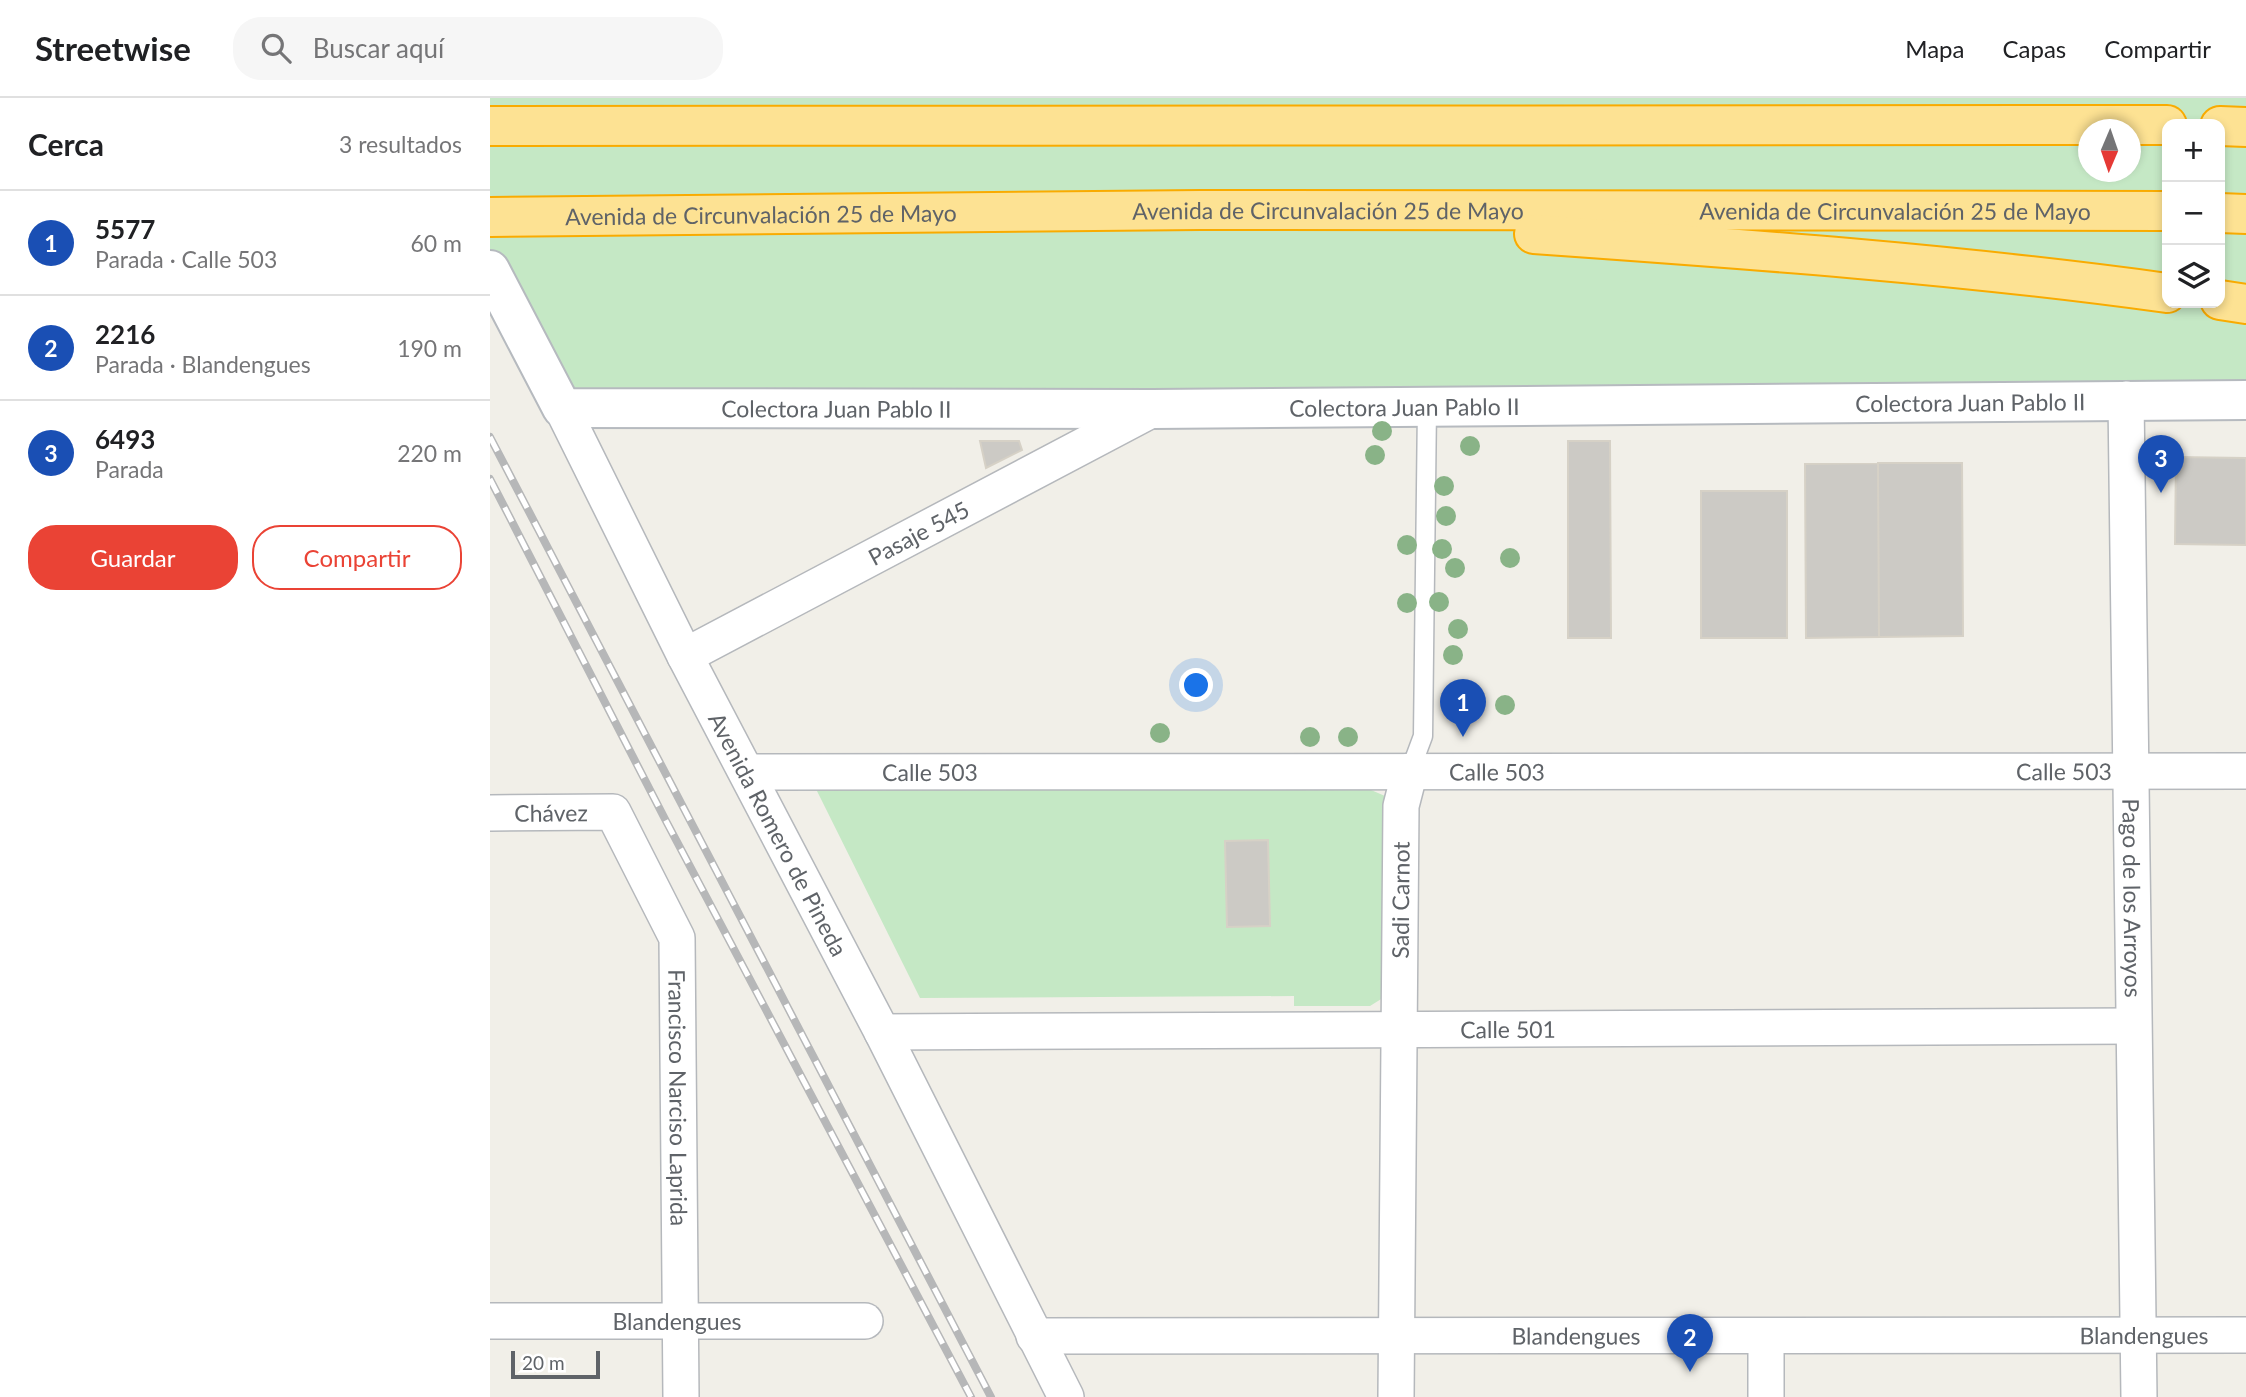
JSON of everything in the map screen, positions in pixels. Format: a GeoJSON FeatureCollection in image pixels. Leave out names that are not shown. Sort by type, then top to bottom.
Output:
{"type":"FeatureCollection","features":[{"type":"Feature","properties":{"kind":"highway"},"geometry":{"type":"LineString","coordinates":[[1533,124],[1772,98]]}},
{"type":"Feature","properties":{"kind":"highway"},"geometry":{"type":"LineString","coordinates":[[506,126],[2162,125]]}},
{"type":"Feature","properties":{"kind":"highway"},"geometry":{"type":"LineString","coordinates":[[2225,126],[2246,127]]}},
{"type":"Feature","properties":{"kind":"highway"},"geometry":{"type":"LineString","coordinates":[[1200,210],[1777,251],[2038,275],[2162,292]]}},
{"type":"Feature","properties":{"kind":"highway","name":"Avenida de Circunvalación 25 de Mayo"},"geometry":{"type":"LineString","coordinates":[[490,217],[1200,210],[2162,211]]}},
{"type":"Feature","properties":{"kind":"highway"},"geometry":{"type":"LineString","coordinates":[[2225,213],[2246,214]]}},
{"type":"Feature","properties":{"kind":"highway"},"geometry":{"type":"LineString","coordinates":[[2225,301],[2246,304]]}},
{"type":"Feature","properties":{"kind":"main road","name":"Avenida Romero de Pineda"},"geometry":{"type":"LineString","coordinates":[[490,270],[562,408]]}},
{"type":"Feature","properties":{"kind":"main road","name":"Colectora Juan Pablo II"},"geometry":{"type":"LineString","coordinates":[[562,408],[1153,409],[2246,400]]}},
{"type":"Feature","properties":{"kind":"street","name":"Pago de los Arroyos"},"geometry":{"type":"LineString","coordinates":[[2126,399],[2139,1397]]}},
{"type":"Feature","properties":{"kind":"street","name":"Avenida Romero de Pineda"},"geometry":{"type":"LineString","coordinates":[[562,408],[685,656],[882,1032],[1066,1397]]}},
{"type":"Feature","properties":{"kind":"street","name":"Pasaje 545"},"geometry":{"type":"LineString","coordinates":[[685,656],[1153,409]]}},
{"type":"Feature","properties":{"kind":"street","name":"Sadi Carnot"},"geometry":{"type":"LineString","coordinates":[[1396,1397],[1401,806],[1410,771]]}},
{"type":"Feature","properties":{"kind":"street","name":"Calle 503"},"geometry":{"type":"LineString","coordinates":[[748,772],[2246,771]]}},
{"type":"Feature","properties":{"kind":"street","name":"Chávez"},"geometry":{"type":"LineString","coordinates":[[490,813],[613,812]]}},
{"type":"Feature","properties":{"kind":"street","name":"Francisco Narciso Laprida"},"geometry":{"type":"LineString","coordinates":[[613,812],[677,938],[681,1397]]}},
{"type":"Feature","properties":{"kind":"street","name":"Calle 501"},"geometry":{"type":"LineString","coordinates":[[882,1032],[2133,1026]]}},
{"type":"Feature","properties":{"kind":"street","name":"Blandengues"},"geometry":{"type":"LineString","coordinates":[[490,1321],[864,1321]]}},
{"type":"Feature","properties":{"kind":"street","name":"Blandengues"},"geometry":{"type":"LineString","coordinates":[[1034,1336],[2246,1335]]}},
{"type":"Feature","properties":{"kind":"street"},"geometry":{"type":"LineString","coordinates":[[1766,1336],[1766,1397]]}},
{"type":"Feature","properties":{"kind":"lane","name":"Sadi Carnot"},"geometry":{"type":"LineString","coordinates":[[1410,771],[1423,736],[1427,406]]}},
{"type":"Feature","properties":{"kind":"green space"},"geometry":{"type":"Polygon","coordinates":[[[490,98],[2246,98],[2246,400],[562,408],[490,270],[490,98]]]}},
{"type":"Feature","properties":{"kind":"green space"},"geometry":{"type":"Polygon","coordinates":[[[816,789],[1371,790],[1385,796],[1386,996],[1370,1006],[1294,1006],[1294,996],[920,998],[816,789]]]}},
{"type":"Feature","properties":{"kind":"building"},"geometry":{"type":"Polygon","coordinates":[[[980,441],[1019,441],[1022,450],[986,468],[980,441]]]}},
{"type":"Feature","properties":{"kind":"building"},"geometry":{"type":"Polygon","coordinates":[[[1568,441],[1610,441],[1611,638],[1568,638],[1568,441]]]}},
{"type":"Feature","properties":{"kind":"building"},"geometry":{"type":"Polygon","coordinates":[[[2176,457],[2246,458],[2246,545],[2175,544],[2176,457]]]}},
{"type":"Feature","properties":{"kind":"building"},"geometry":{"type":"Polygon","coordinates":[[[1878,463],[1879,637],[1806,638],[1805,464],[1878,463]]]}},
{"type":"Feature","properties":{"kind":"building"},"geometry":{"type":"Polygon","coordinates":[[[1878,463],[1962,463],[1963,636],[1879,637],[1878,463]]]}},
{"type":"Feature","properties":{"kind":"building"},"geometry":{"type":"Polygon","coordinates":[[[1701,491],[1787,491],[1787,638],[1701,638],[1701,491]]]}},
{"type":"Feature","properties":{"kind":"building"},"geometry":{"type":"Polygon","coordinates":[[[1268,840],[1270,926],[1227,927],[1225,841],[1268,840]]]}},
{"type":"Feature","properties":{"kind":"railway"},"geometry":{"type":"LineString","coordinates":[[490,437],[991,1397]]}},
{"type":"Feature","properties":{"kind":"railway"},"geometry":{"type":"LineString","coordinates":[[490,479],[666,821],[971,1397]]}},
{"type":"Feature","properties":{"kind":"place","name":"6493"},"geometry":{"type":"Point","coordinates":[2161,493]}},
{"type":"Feature","properties":{"kind":"place","name":"5577"},"geometry":{"type":"Point","coordinates":[1463,737]}},
{"type":"Feature","properties":{"kind":"place","name":"2216"},"geometry":{"type":"Point","coordinates":[1690,1372]}}]}
